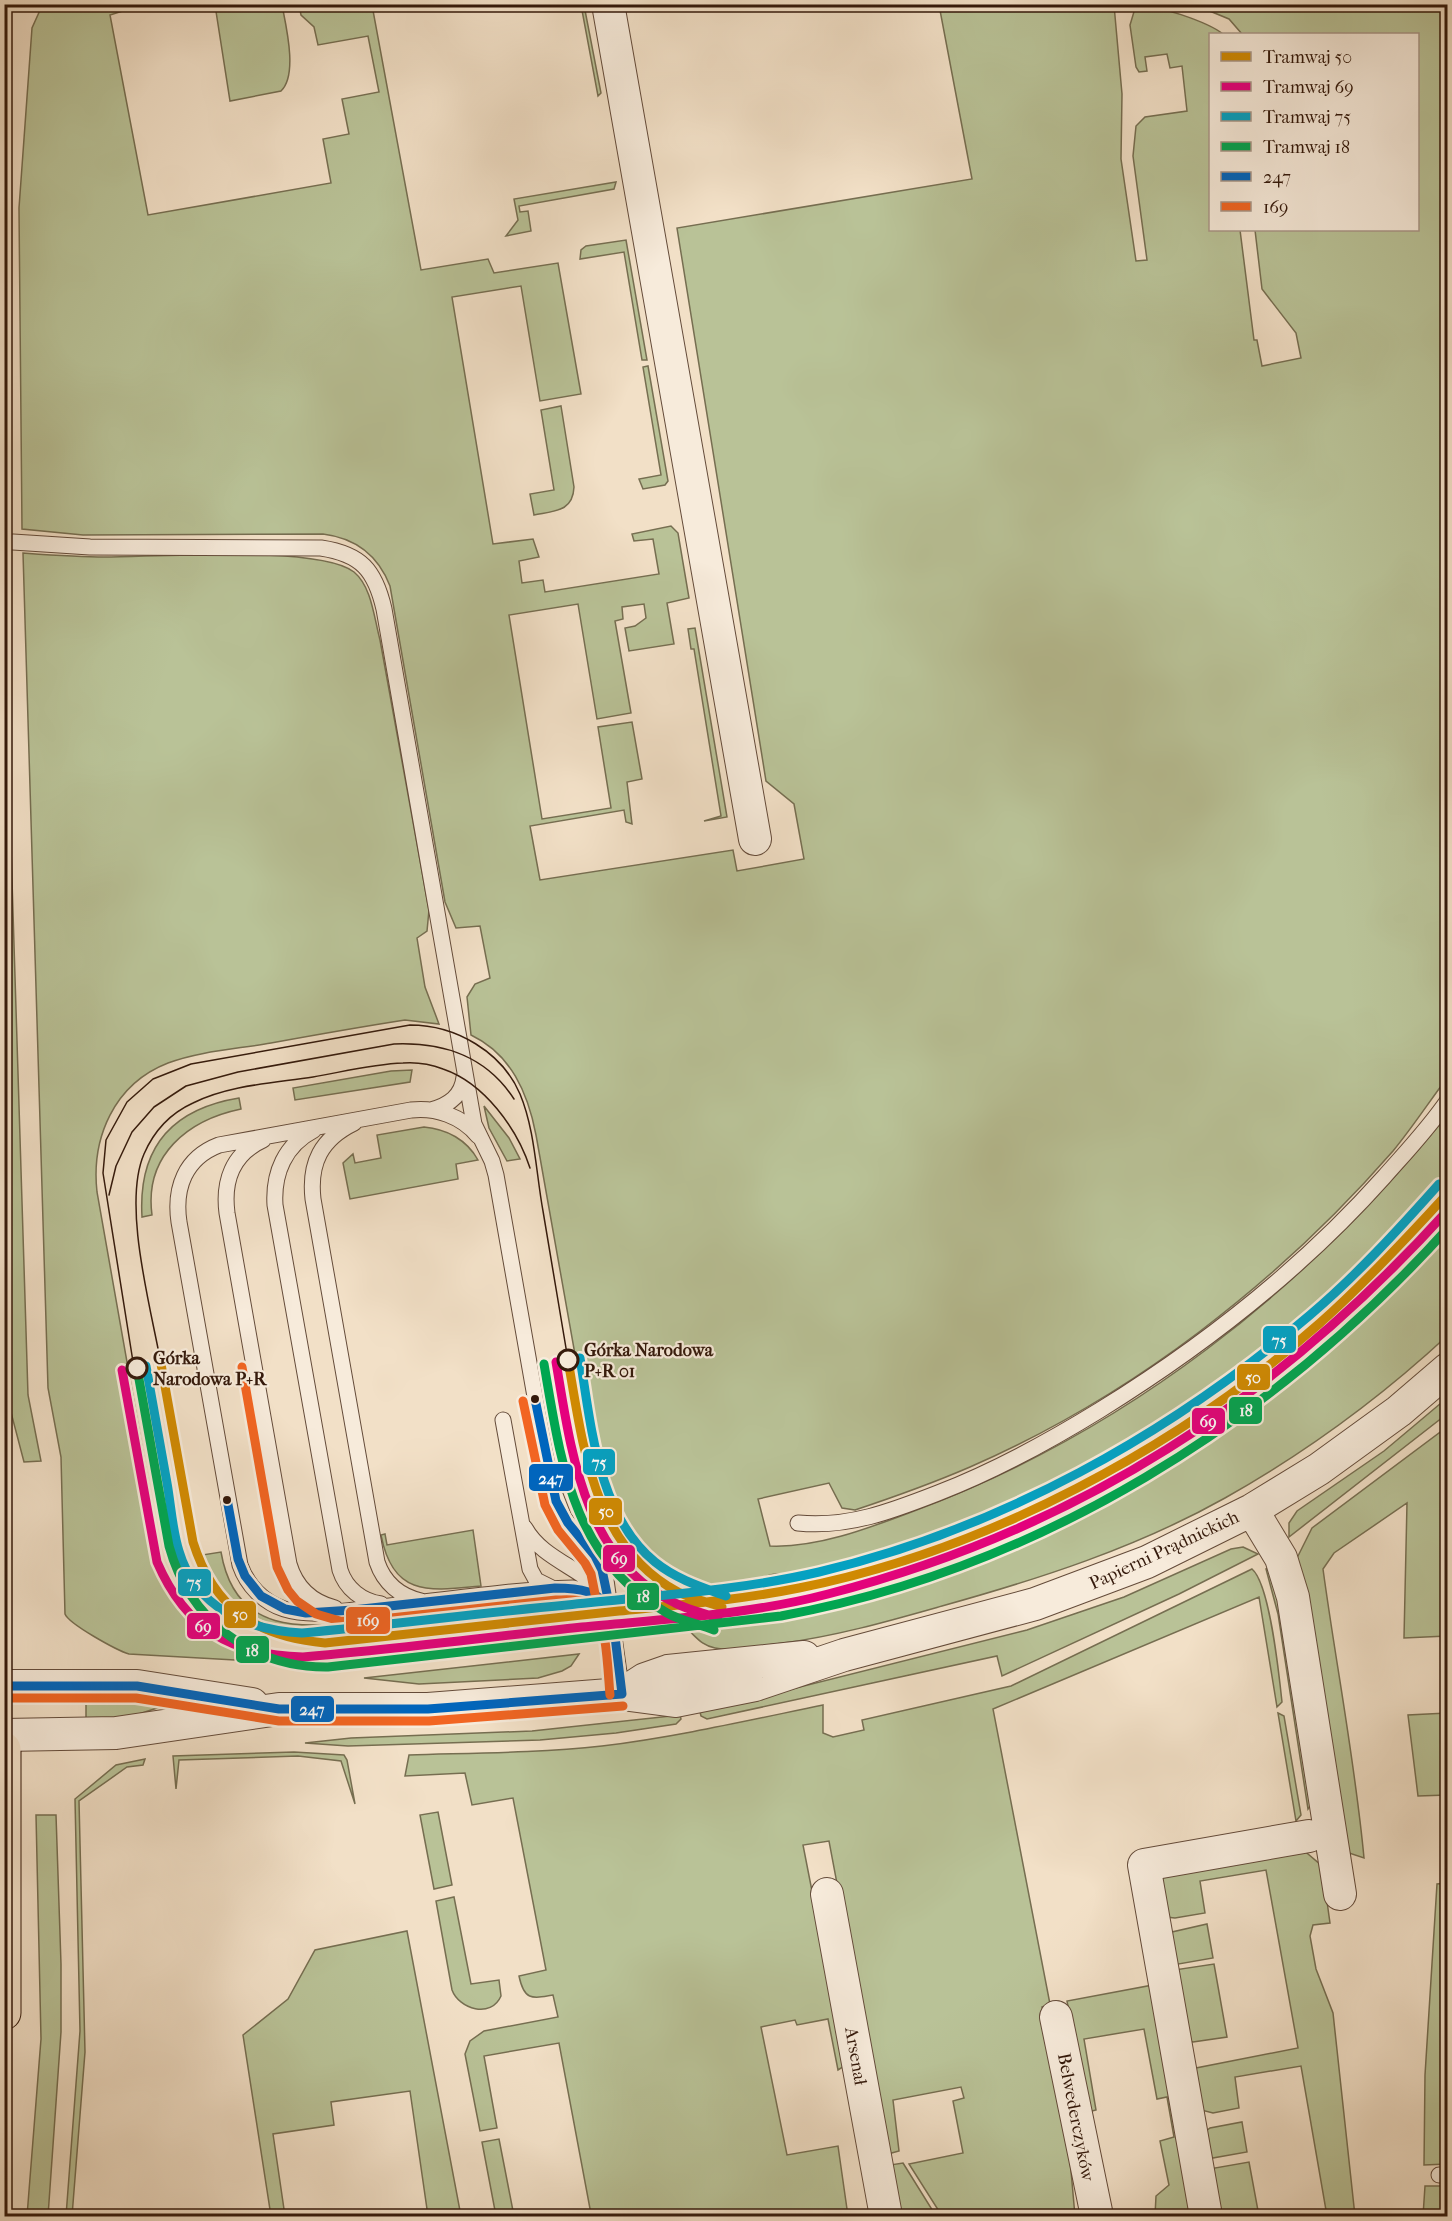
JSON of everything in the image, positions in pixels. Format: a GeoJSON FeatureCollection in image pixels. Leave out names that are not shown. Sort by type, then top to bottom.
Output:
{"type":"FeatureCollection","features":[{"type":"Feature","properties":{"kind":"main road"},"geometry":{"type":"LineString","coordinates":[[4,1749],[4,2013]]}},
{"type":"Feature","properties":{"kind":"street"},"geometry":{"type":"LineString","coordinates":[[608,4],[756,838]]}},
{"type":"Feature","properties":{"kind":"street","name":"Papierni Prądnickich"},"geometry":{"type":"LineString","coordinates":[[4,1735],[116,1733],[279,1709],[428,1709],[622,1694],[645,1678],[668,1671],[777,1658],[844,1655],[984,1619],[1074,1591],[1147,1563],[1252,1510],[1359,1441],[1448,1369]]}},
{"type":"Feature","properties":{"kind":"street"},"geometry":{"type":"LineString","coordinates":[[1252,1510],[1281,1558],[1293,1597],[1319,1834],[1340,1894]]}},
{"type":"Feature","properties":{"kind":"street","name":"Papierni Prądnickich"},"geometry":{"type":"LineString","coordinates":[[4,1686],[137,1686],[279,1709]]}},
{"type":"Feature","properties":{"kind":"street"},"geometry":{"type":"LineString","coordinates":[[1206,2217],[1144,1865],[1319,1834]]}},
{"type":"Feature","properties":{"kind":"street","name":"Arsenał"},"geometry":{"type":"LineString","coordinates":[[827,1894],[886,2217]]}},
{"type":"Feature","properties":{"kind":"street","name":"Belwederczyków"},"geometry":{"type":"LineString","coordinates":[[1056,2017],[1096,2217]]}},
{"type":"Feature","properties":{"kind":"lane"},"geometry":{"type":"LineString","coordinates":[[13,542],[90,547],[321,548],[352,556],[366,566],[376,583],[384,609],[475,1128],[492,1161],[496,1175],[554,1495],[564,1518],[599,1563],[606,1580],[622,1694]]}},
{"type":"Feature","properties":{"kind":"lane"},"geometry":{"type":"LineString","coordinates":[[431,1110],[450,1102],[459,1092],[464,1068]]}},
{"type":"Feature","properties":{"kind":"lane"},"geometry":{"type":"LineString","coordinates":[[798,1523],[824,1526],[854,1521],[897,1509],[961,1484],[1033,1449],[1149,1380],[1239,1315],[1316,1248],[1413,1144],[1448,1100]]}},
{"type":"Feature","properties":{"kind":"lane"},"geometry":{"type":"LineString","coordinates":[[481,1139],[460,1120],[431,1110],[411,1110],[219,1145],[196,1159],[179,1185],[177,1203],[179,1222],[242,1570],[261,1596],[285,1609],[306,1613],[555,1588],[581,1589],[593,1593],[608,1603],[611,1608]]}},
{"type":"Feature","properties":{"kind":"lane"},"geometry":{"type":"LineString","coordinates":[[373,1116],[341,1131],[319,1151],[312,1174],[313,1199],[379,1567],[385,1580],[397,1591],[417,1600],[436,1601]]}},
{"type":"Feature","properties":{"kind":"lane"},"geometry":{"type":"LineString","coordinates":[[332,1123],[303,1136],[284,1157],[276,1179],[275,1205],[341,1575],[350,1588],[365,1600],[382,1605],[402,1605]]}},
{"type":"Feature","properties":{"kind":"lane"},"geometry":{"type":"LineString","coordinates":[[286,1132],[258,1142],[237,1160],[226,1183],[227,1213],[290,1569],[297,1584],[313,1600],[332,1607],[352,1610]]}},
{"type":"Feature","properties":{"kind":"lane"},"geometry":{"type":"LineString","coordinates":[[503,1420],[531,1573],[542,1585],[555,1588]]}},
{"type":"Feature","properties":{"kind":"lane"},"geometry":{"type":"LineString","coordinates":[[519,1511],[524,1527],[535,1543],[592,1581],[611,1608]]}},
{"type":"Feature","properties":{"kind":"green space"},"geometry":{"type":"Polygon","coordinates":[[[50,4],[128,5],[129,9],[110,15],[148,215],[331,183],[323,139],[349,134],[342,99],[379,92],[368,36],[318,45],[314,27],[301,15],[299,5],[372,5],[421,270],[488,259],[494,273],[558,263],[581,394],[540,401],[521,286],[452,297],[493,544],[533,539],[539,557],[519,561],[522,583],[543,580],[545,592],[659,574],[653,539],[634,541],[632,534],[671,526],[678,533],[689,598],[667,603],[674,644],[629,651],[625,628],[635,626],[646,618],[644,604],[622,607],[623,619],[615,621],[631,713],[597,719],[578,604],[509,615],[542,819],[611,808],[598,727],[632,722],[642,779],[627,782],[632,824],[626,822],[624,810],[530,826],[540,880],[733,850],[737,871],[804,859],[794,804],[766,781],[677,228],[972,179],[939,5],[1114,5],[1122,94],[1121,159],[1136,261],[1147,260],[1133,156],[1136,126],[1145,117],[1187,111],[1182,66],[1170,68],[1167,54],[1145,57],[1147,71],[1139,72],[1136,67],[1130,25],[1136,5],[1156,7],[1194,19],[1222,33],[1209,33],[1209,231],[1240,231],[1254,340],[1257,340],[1262,366],[1301,358],[1296,333],[1262,289],[1255,231],[1419,231],[1419,33],[1241,33],[1229,19],[1195,5],[1447,5],[1447,1078],[1393,1151],[1301,1246],[1251,1291],[1144,1371],[1088,1407],[1030,1439],[956,1473],[855,1510],[842,1508],[829,1483],[758,1499],[770,1546],[788,1546],[825,1540],[914,1511],[992,1478],[1067,1440],[1139,1397],[1207,1349],[1272,1296],[1334,1240],[1392,1179],[1447,1115],[1447,1179],[1392,1240],[1333,1298],[1271,1351],[1205,1401],[1136,1445],[1064,1485],[989,1519],[870,1562],[811,1577],[797,1578],[775,1574],[742,1586],[737,1592],[705,1595],[684,1588],[665,1577],[648,1563],[620,1527],[601,1487],[595,1467],[536,1135],[528,1104],[516,1076],[507,1064],[485,1043],[471,1035],[467,997],[475,984],[490,978],[480,926],[456,928],[445,902],[390,586],[379,565],[355,544],[323,534],[83,535],[22,529],[19,208],[32,28],[41,8],[50,4]]]}},
{"type":"Feature","properties":{"kind":"green space"},"geometry":{"type":"Polygon","coordinates":[[[215,5],[282,5],[290,62],[286,84],[281,91],[230,101],[215,5]]]}},
{"type":"Feature","properties":{"kind":"green space"},"geometry":{"type":"Polygon","coordinates":[[[581,5],[584,5],[601,93],[598,96],[581,5]]]}},
{"type":"Feature","properties":{"kind":"green space"},"geometry":{"type":"Polygon","coordinates":[[[616,182],[614,189],[519,206],[520,212],[528,211],[531,231],[506,236],[518,220],[514,199],[616,182]]]}},
{"type":"Feature","properties":{"kind":"green space"},"geometry":{"type":"Polygon","coordinates":[[[626,240],[647,360],[642,360],[624,252],[580,259],[581,250],[586,246],[626,240]]]}},
{"type":"Feature","properties":{"kind":"green space"},"geometry":{"type":"Polygon","coordinates":[[[648,366],[668,481],[665,485],[643,489],[639,479],[661,475],[643,367],[648,366]]]}},
{"type":"Feature","properties":{"kind":"green space"},"geometry":{"type":"Polygon","coordinates":[[[561,406],[574,487],[573,495],[566,506],[561,509],[534,515],[530,494],[554,490],[541,410],[561,406]]]}},
{"type":"Feature","properties":{"kind":"green space"},"geometry":{"type":"Polygon","coordinates":[[[23,553],[95,557],[236,554],[308,558],[335,564],[354,572],[369,594],[374,613],[429,910],[427,931],[417,938],[425,987],[439,1024],[405,1020],[206,1053],[168,1063],[149,1072],[133,1084],[120,1099],[103,1133],[96,1172],[97,1192],[163,1566],[182,1600],[211,1633],[243,1649],[279,1656],[235,1660],[129,1654],[84,1630],[65,1614],[61,1457],[48,1388],[23,553]]]}},
{"type":"Feature","properties":{"kind":"green space"},"geometry":{"type":"Polygon","coordinates":[[[695,628],[727,817],[704,821],[721,816],[694,649],[691,649],[688,629],[695,628]]]}},
{"type":"Feature","properties":{"kind":"green space"},"geometry":{"type":"Polygon","coordinates":[[[5,655],[28,1395],[41,1461],[24,1462],[8,1401],[5,1291],[5,655]]]}},
{"type":"Feature","properties":{"kind":"green space"},"geometry":{"type":"Polygon","coordinates":[[[412,1070],[410,1082],[295,1100],[293,1088],[391,1071],[412,1070]]]}},
{"type":"Feature","properties":{"kind":"green space"},"geometry":{"type":"Polygon","coordinates":[[[239,1098],[241,1109],[204,1122],[187,1132],[174,1144],[163,1158],[155,1175],[151,1194],[152,1215],[142,1217],[142,1193],[146,1171],[153,1152],[164,1136],[178,1122],[195,1112],[215,1103],[239,1098]]]}},
{"type":"Feature","properties":{"kind":"green space"},"geometry":{"type":"Polygon","coordinates":[[[484,1106],[509,1138],[520,1159],[507,1161],[489,1128],[484,1106]]]}},
{"type":"Feature","properties":{"kind":"green space"},"geometry":{"type":"Polygon","coordinates":[[[424,1127],[441,1130],[456,1137],[478,1160],[456,1164],[458,1179],[350,1199],[343,1163],[353,1154],[355,1163],[381,1158],[377,1135],[424,1127]]]}},
{"type":"Feature","properties":{"kind":"green space"},"geometry":{"type":"Polygon","coordinates":[[[1447,1228],[1447,1336],[1368,1403],[1313,1443],[1255,1481],[1191,1516],[1122,1547],[1051,1573],[863,1628],[803,1640],[749,1648],[715,1648],[701,1642],[683,1626],[651,1626],[644,1618],[637,1619],[658,1613],[691,1610],[761,1618],[801,1614],[902,1585],[991,1552],[1076,1514],[1157,1470],[1234,1420],[1307,1363],[1378,1299],[1447,1228]]]}},
{"type":"Feature","properties":{"kind":"green space"},"geometry":{"type":"Polygon","coordinates":[[[1447,1398],[1447,1412],[1443,1417],[1289,1537],[1289,1523],[1297,1511],[1384,1451],[1447,1398]]]}},
{"type":"Feature","properties":{"kind":"green space"},"geometry":{"type":"Polygon","coordinates":[[[1447,1427],[1447,1636],[1404,1638],[1407,1503],[1334,1553],[1323,1569],[1364,1858],[1349,1853],[1297,1558],[1312,1528],[1447,1427]]]}},
{"type":"Feature","properties":{"kind":"green space"},"geometry":{"type":"Polygon","coordinates":[[[580,1463],[593,1505],[613,1541],[641,1572],[676,1598],[635,1603],[622,1562],[569,1494],[562,1466],[580,1463]]]}},
{"type":"Feature","properties":{"kind":"green space"},"geometry":{"type":"Polygon","coordinates":[[[473,1530],[481,1586],[445,1589],[416,1586],[404,1580],[394,1570],[381,1535],[385,1534],[387,1545],[473,1530]]]}},
{"type":"Feature","properties":{"kind":"green space"},"geometry":{"type":"Polygon","coordinates":[[[1243,1547],[1258,1554],[1179,1594],[1002,1676],[997,1656],[707,1719],[701,1716],[700,1712],[1027,1630],[1124,1597],[1231,1549],[1243,1547]]]}},
{"type":"Feature","properties":{"kind":"green space"},"geometry":{"type":"Polygon","coordinates":[[[221,1552],[229,1580],[242,1601],[259,1614],[279,1622],[326,1625],[487,1608],[488,1618],[320,1634],[282,1630],[248,1614],[221,1588],[210,1573],[202,1555],[221,1552]]]}},
{"type":"Feature","properties":{"kind":"green space"},"geometry":{"type":"Polygon","coordinates":[[[1272,1566],[1313,1802],[1308,1809],[1278,1614],[1266,1569],[1272,1566]]]}},
{"type":"Feature","properties":{"kind":"green space"},"geometry":{"type":"Polygon","coordinates":[[[1252,1569],[1264,1592],[1273,1631],[1282,1702],[1277,1707],[1259,1597],[993,1709],[1050,2004],[1042,2007],[1068,2137],[1075,2216],[942,2216],[909,2164],[963,2153],[953,2101],[964,2098],[961,2087],[893,2100],[899,2151],[888,2154],[829,1841],[803,1845],[846,2065],[838,2070],[828,2019],[797,2025],[795,2020],[761,2027],[787,2155],[838,2146],[848,2216],[579,2216],[591,2214],[559,2043],[484,2056],[497,2128],[480,2131],[465,2054],[470,2041],[484,2031],[558,2017],[553,1995],[534,1997],[526,1994],[519,1976],[546,1970],[513,1798],[472,1805],[465,1773],[405,1776],[409,1755],[602,1746],[685,1733],[823,1705],[823,1733],[833,1737],[864,1730],[862,1720],[1011,1686],[1252,1569]]]}},
{"type":"Feature","properties":{"kind":"green space"},"geometry":{"type":"Polygon","coordinates":[[[563,1601],[579,1609],[517,1615],[515,1605],[563,1601]]]}},
{"type":"Feature","properties":{"kind":"green space"},"geometry":{"type":"Polygon","coordinates":[[[584,1623],[577,1636],[526,1642],[520,1637],[519,1629],[584,1623]]]}},
{"type":"Feature","properties":{"kind":"green space"},"geometry":{"type":"Polygon","coordinates":[[[490,1632],[491,1642],[488,1647],[379,1660],[302,1656],[396,1645],[490,1632]]]}},
{"type":"Feature","properties":{"kind":"green space"},"geometry":{"type":"Polygon","coordinates":[[[579,1654],[571,1666],[538,1678],[419,1684],[364,1678],[579,1654]]]}},
{"type":"Feature","properties":{"kind":"green space"},"geometry":{"type":"Polygon","coordinates":[[[86,1701],[157,1703],[160,1707],[130,1717],[86,1723],[86,1701]]]}},
{"type":"Feature","properties":{"kind":"green space"},"geometry":{"type":"Polygon","coordinates":[[[1278,1713],[1284,1716],[1301,1815],[1296,1821],[1278,1713]]]}},
{"type":"Feature","properties":{"kind":"green space"},"geometry":{"type":"Polygon","coordinates":[[[1447,1713],[1447,1795],[1418,1796],[1408,1715],[1447,1713]]]}},
{"type":"Feature","properties":{"kind":"green space"},"geometry":{"type":"Polygon","coordinates":[[[680,1715],[681,1719],[676,1724],[616,1733],[540,1740],[348,1746],[305,1743],[351,1738],[532,1731],[680,1715]]]}},
{"type":"Feature","properties":{"kind":"green space"},"geometry":{"type":"Polygon","coordinates":[[[294,1752],[344,1755],[347,1760],[355,1804],[341,1761],[298,1756],[179,1760],[176,1789],[173,1756],[294,1752]]]}},
{"type":"Feature","properties":{"kind":"green space"},"geometry":{"type":"Polygon","coordinates":[[[145,1759],[143,1765],[127,1767],[79,1801],[85,2052],[72,2216],[66,2216],[80,2031],[75,1799],[116,1765],[145,1759]]]}},
{"type":"Feature","properties":{"kind":"green space"},"geometry":{"type":"Polygon","coordinates":[[[438,1812],[452,1885],[434,1889],[420,1815],[438,1812]]]}},
{"type":"Feature","properties":{"kind":"green space"},"geometry":{"type":"Polygon","coordinates":[[[36,1815],[56,1815],[61,1964],[61,2032],[48,2216],[27,2216],[41,2039],[36,1815]]]}},
{"type":"Feature","properties":{"kind":"green space"},"geometry":{"type":"Polygon","coordinates":[[[1301,1848],[1322,1866],[1330,1923],[1313,1925],[1310,1936],[1316,1969],[1333,2013],[1355,2216],[1327,2216],[1301,2066],[1235,2077],[1239,2108],[1213,2113],[1201,2110],[1193,2072],[1196,2068],[1298,2048],[1266,1870],[1200,1881],[1205,1913],[1175,1918],[1166,1917],[1161,1881],[1164,1877],[1301,1848]]]}},
{"type":"Feature","properties":{"kind":"green space"},"geometry":{"type":"Polygon","coordinates":[[[1447,1883],[1447,2164],[1424,2165],[1425,2075],[1437,1884],[1447,1883]]]}},
{"type":"Feature","properties":{"kind":"green space"},"geometry":{"type":"Polygon","coordinates":[[[454,1897],[471,1984],[499,1980],[501,1996],[490,2007],[475,2009],[468,2006],[456,1997],[452,1990],[436,1901],[454,1897]]]}},
{"type":"Feature","properties":{"kind":"green space"},"geometry":{"type":"Polygon","coordinates":[[[1207,1924],[1213,1958],[1173,1965],[1169,1936],[1172,1932],[1207,1924]]]}},
{"type":"Feature","properties":{"kind":"green space"},"geometry":{"type":"Polygon","coordinates":[[[407,1931],[461,2216],[428,2216],[410,2091],[331,2102],[334,2125],[273,2134],[285,2216],[271,2216],[243,2035],[288,1999],[315,1950],[407,1931]]]}},
{"type":"Feature","properties":{"kind":"green space"},"geometry":{"type":"Polygon","coordinates":[[[1214,1964],[1227,2037],[1189,2041],[1174,1970],[1214,1964]]]}},
{"type":"Feature","properties":{"kind":"green space"},"geometry":{"type":"Polygon","coordinates":[[[1153,1985],[1195,2216],[1155,2216],[1156,2196],[1169,2185],[1160,2141],[1174,2137],[1167,2097],[1157,2099],[1144,2029],[1084,2039],[1096,2110],[1088,2112],[1067,2001],[1153,1985]]]}},
{"type":"Feature","properties":{"kind":"green space"},"geometry":{"type":"Polygon","coordinates":[[[1242,2122],[1247,2152],[1207,2159],[1206,2131],[1210,2128],[1242,2122]]]}},
{"type":"Feature","properties":{"kind":"green space"},"geometry":{"type":"Polygon","coordinates":[[[499,2139],[514,2216],[496,2216],[482,2142],[499,2139]]]}},
{"type":"Feature","properties":{"kind":"green space"},"geometry":{"type":"Polygon","coordinates":[[[1249,2162],[1259,2216],[1216,2216],[1209,2169],[1249,2162]]]}},
{"type":"Feature","properties":{"kind":"green space"},"geometry":{"type":"Polygon","coordinates":[[[903,2163],[936,2216],[900,2216],[890,2165],[903,2163]]]}},
{"type":"Feature","properties":{"kind":"green space"},"geometry":{"type":"Polygon","coordinates":[[[1425,2186],[1447,2186],[1447,2216],[1423,2216],[1425,2186]]]}},
{"type":"Feature","properties":{"kind":"tram line"},"geometry":{"type":"LineString","coordinates":[[134,1368],[103,1173],[106,1140],[127,1102],[153,1079],[191,1064],[410,1025],[444,1030],[475,1044],[502,1066],[520,1094],[532,1137],[568,1360]]}},
{"type":"Feature","properties":{"kind":"tram line"},"geometry":{"type":"LineString","coordinates":[[109,1195],[116,1166],[132,1132],[154,1107],[186,1086],[238,1072],[394,1044],[412,1044],[447,1049],[477,1062],[503,1084],[514,1099]]}},
{"type":"Feature","properties":{"kind":"tram line"},"geometry":{"type":"LineString","coordinates":[[161,1364],[140,1257],[136,1200],[138,1175],[144,1154],[153,1138],[170,1117],[185,1107],[221,1092],[252,1086],[358,1068],[418,1063],[443,1069],[458,1076],[485,1096],[508,1123],[530,1168]]}},
{"type":"Feature","properties":{"kind":"tram line","name":"75"},"geometry":{"type":"LineString","coordinates":[[146,1366],[179,1551],[187,1571],[198,1587],[211,1601],[243,1621],[281,1631],[302,1633],[757,1584],[819,1572],[886,1554],[952,1531],[1080,1472],[1140,1438],[1199,1400],[1256,1359],[1310,1315],[1361,1268],[1439,1184]]}},
{"type":"Feature","properties":{"kind":"tram line","name":"50"},"geometry":{"type":"LineString","coordinates":[[161,1364],[193,1542],[202,1565],[226,1602],[259,1626],[301,1640],[325,1643],[732,1599],[799,1588],[869,1571],[939,1549],[1009,1521],[1142,1452],[1205,1412],[1265,1369],[1320,1323],[1386,1260],[1448,1193]]}},
{"type":"Feature","properties":{"kind":"tram line","name":"69"},"geometry":{"type":"LineString","coordinates":[[122,1370],[157,1562],[182,1605],[197,1621],[214,1634],[233,1644],[254,1651],[303,1657],[706,1615],[798,1601],[919,1567],[1006,1534],[1088,1494],[1167,1449],[1242,1398],[1314,1341],[1382,1278],[1448,1210]]}},
{"type":"Feature","properties":{"kind":"tram line","name":"18"},"geometry":{"type":"LineString","coordinates":[[137,1368],[169,1546],[178,1572],[191,1596],[208,1617],[227,1634],[249,1648],[273,1659],[300,1665],[328,1667],[781,1616],[877,1594],[969,1563],[1059,1524],[1146,1477],[1228,1424],[1306,1364],[1380,1298],[1448,1228]]}},
{"type":"Feature","properties":{"kind":"tram line","name":"75"},"geometry":{"type":"LineString","coordinates":[[580,1358],[600,1468],[621,1520],[636,1543],[663,1568],[689,1582],[726,1596]]}},
{"type":"Feature","properties":{"kind":"tram line","name":"50"},"geometry":{"type":"LineString","coordinates":[[568,1360],[587,1459],[610,1521],[627,1549],[649,1573],[678,1592],[722,1607]]}},
{"type":"Feature","properties":{"kind":"tram line","name":"69"},"geometry":{"type":"LineString","coordinates":[[556,1362],[576,1466],[601,1531],[620,1560],[644,1584],[675,1603],[718,1618]]}},
{"type":"Feature","properties":{"kind":"tram line","name":"18"},"geometry":{"type":"LineString","coordinates":[[544,1364],[565,1472],[576,1505],[591,1536],[610,1565],[635,1591],[672,1616],[714,1630]]}},
{"type":"Feature","properties":{"kind":"transit line","name":"169"},"geometry":{"type":"LineString","coordinates":[[242,1367],[277,1567],[288,1590],[297,1601],[316,1614],[340,1621],[354,1622],[556,1600],[585,1602],[593,1607],[601,1623],[606,1648],[610,1695]]}},
{"type":"Feature","properties":{"kind":"transit line","name":"247"},"geometry":{"type":"LineString","coordinates":[[535,1399],[556,1501],[568,1523],[595,1556],[602,1570],[615,1632]]}},
{"type":"Feature","properties":{"kind":"transit line","name":"169"},"geometry":{"type":"LineString","coordinates":[[523,1401],[545,1505],[558,1530],[585,1563],[591,1574],[603,1634]]}},
{"type":"Feature","properties":{"kind":"transit line","name":"247"},"geometry":{"type":"LineString","coordinates":[[227,1499],[238,1559],[245,1576],[261,1596],[285,1609],[306,1613],[353,1610],[555,1588],[580,1590],[595,1595],[612,1612],[622,1694]]}},
{"type":"Feature","properties":{"kind":"transit line","name":"247"},"geometry":{"type":"LineString","coordinates":[[4,1686],[137,1686],[279,1709],[428,1709],[622,1694]]}},
{"type":"Feature","properties":{"kind":"transit line","name":"169"},"geometry":{"type":"LineString","coordinates":[[4,1698],[136,1698],[279,1721],[429,1721],[623,1706]]}},
{"type":"Feature","properties":{"kind":"place","name":"Górka Narodowa P+R 01"},"geometry":{"type":"Point","coordinates":[568,1360]}},
{"type":"Feature","properties":{"kind":"place","name":"Górka Narodowa P+R"},"geometry":{"type":"Point","coordinates":[137,1368]}}]}
